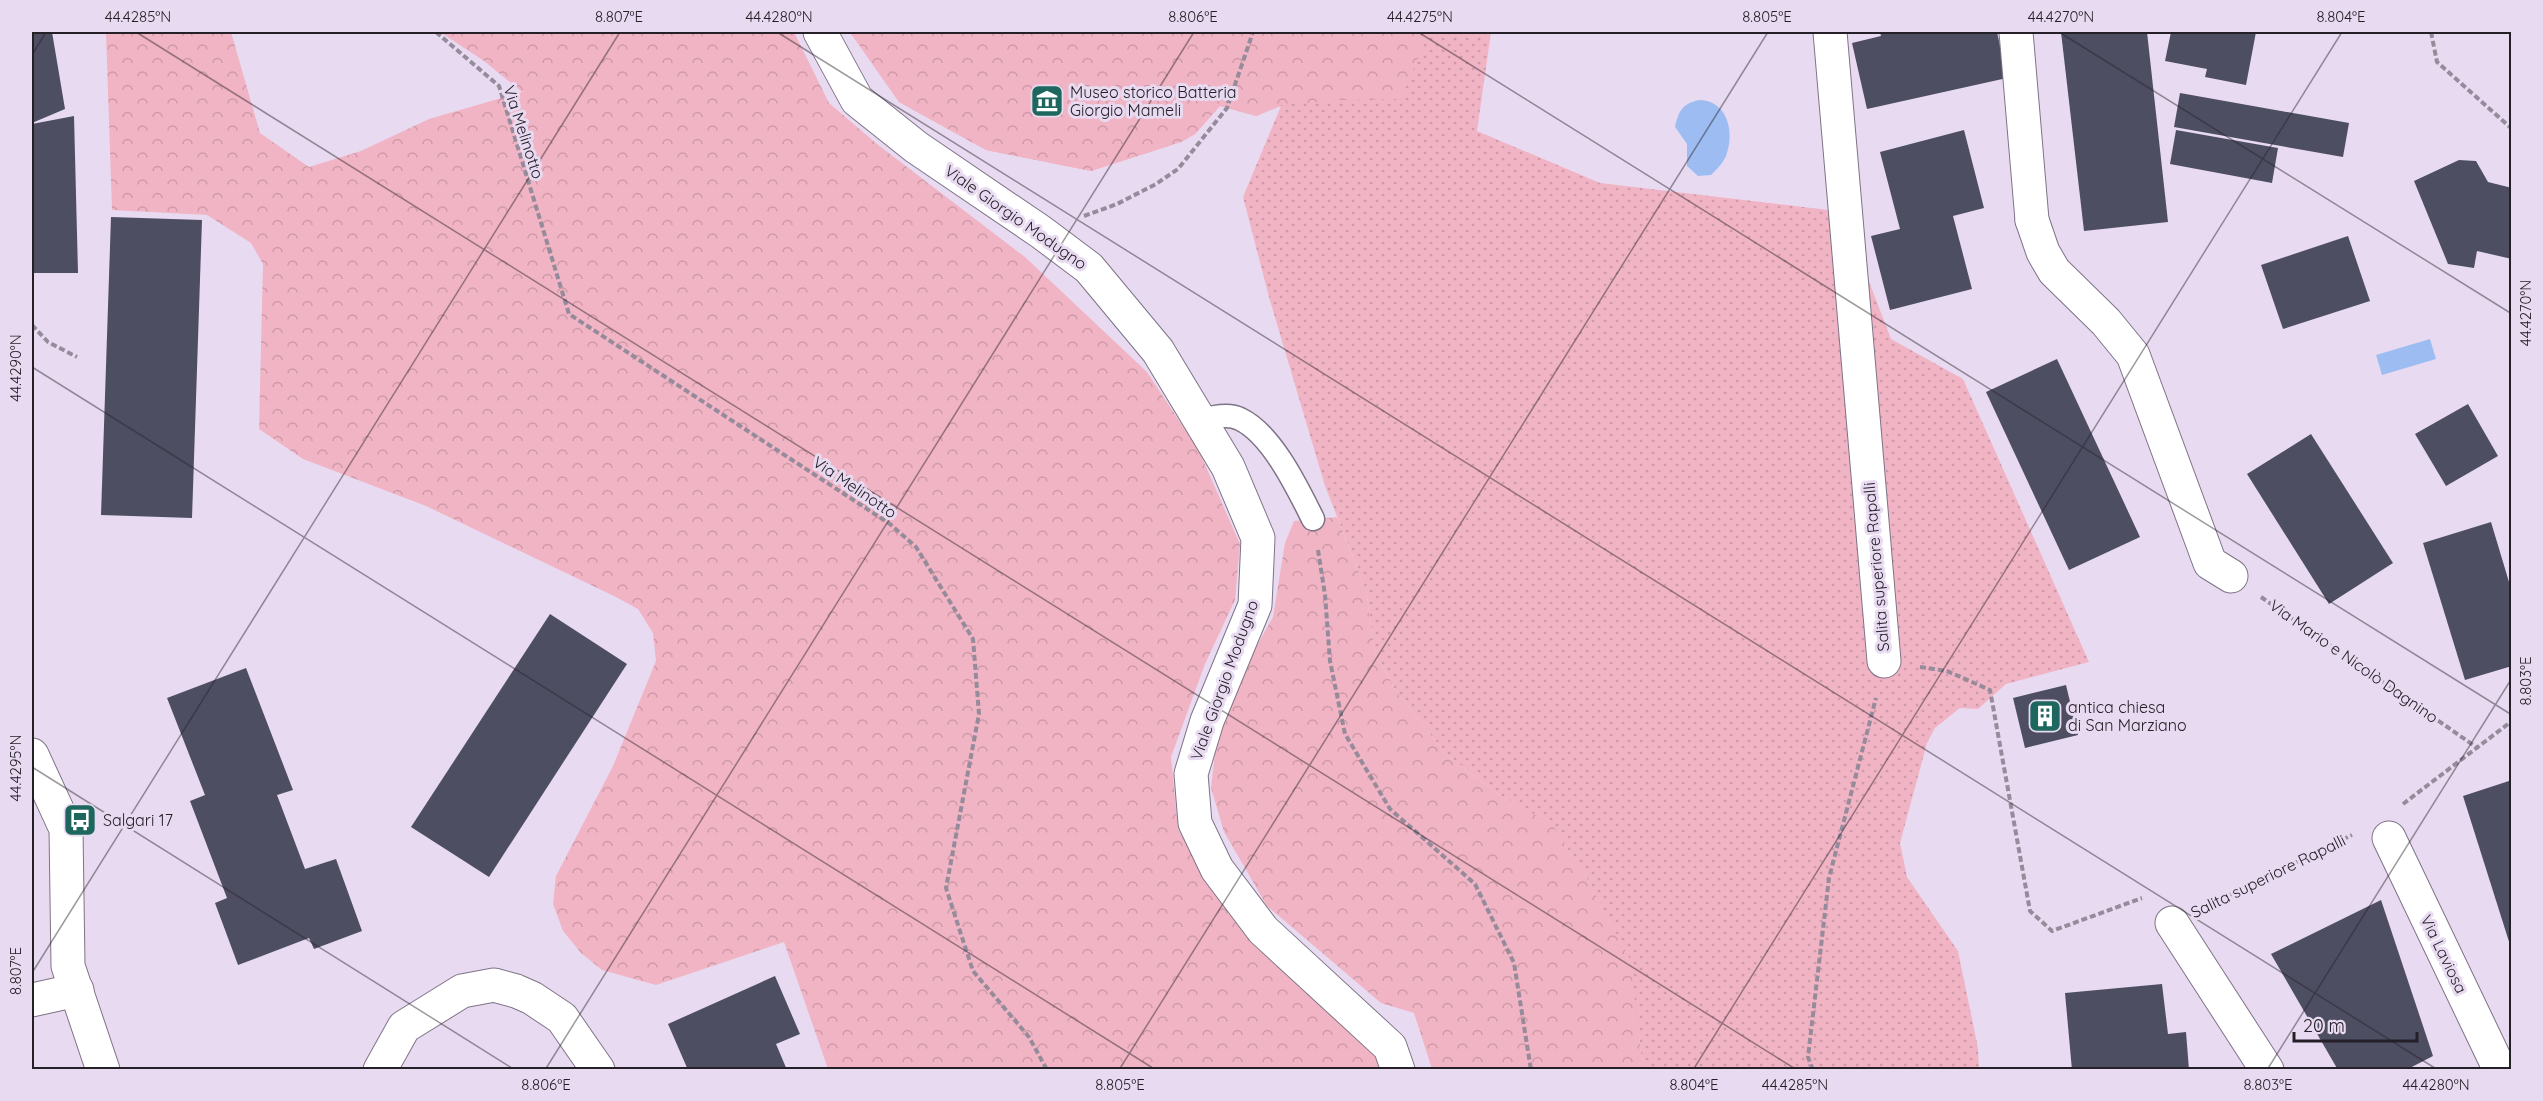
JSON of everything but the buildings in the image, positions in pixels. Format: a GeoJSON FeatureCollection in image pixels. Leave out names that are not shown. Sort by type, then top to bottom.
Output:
{"type":"FeatureCollection","features":[{"type":"Feature","properties":{"kind":"street","name":"Viale Giorgio Modugno"},"geometry":{"type":"LineString","coordinates":[[820,32],[857,100],[916,147],[1041,232],[1089,268],[1158,351],[1228,467],[1258,538],[1255,605],[1206,721],[1191,774],[1195,823],[1217,869],[1263,930],[1390,1047],[1398,1070]]}},
{"type":"Feature","properties":{"kind":"street","name":"Salita superiore Rapalli"},"geometry":{"type":"LineString","coordinates":[[1830,32],[1884,662]]}},
{"type":"Feature","properties":{"kind":"street"},"geometry":{"type":"LineString","coordinates":[[2016,32],[2032,220],[2043,252],[2055,271],[2106,322],[2133,355],[2210,563],[2231,576]]}},
{"type":"Feature","properties":{"kind":"street"},"geometry":{"type":"LineString","coordinates":[[32,755],[66,829],[68,966],[103,1070]]}},
{"type":"Feature","properties":{"kind":"street","name":"Via Laviosa"},"geometry":{"type":"LineString","coordinates":[[2384,830],[2500,1070]]}},
{"type":"Feature","properties":{"kind":"street"},"geometry":{"type":"LineString","coordinates":[[2172,923],[2266,1070]]}},
{"type":"Feature","properties":{"kind":"street"},"geometry":{"type":"LineString","coordinates":[[380,1070],[404,1027],[462,991],[494,985],[516,990],[562,1018],[598,1070]]}},
{"type":"Feature","properties":{"kind":"street"},"geometry":{"type":"LineString","coordinates":[[32,1000],[77,990]]}},
{"type":"Feature","properties":{"kind":"lane"},"geometry":{"type":"LineString","coordinates":[[1200,421],[1215,416],[1239,418],[1262,435],[1301,495],[1313,519]]}},
{"type":"Feature","properties":{"kind":"path","name":"Via Melinotto"},"geometry":{"type":"LineString","coordinates":[[436,32],[499,86],[569,314],[890,524],[916,547],[973,639],[979,714],[946,888],[973,971],[1029,1037],[1047,1070]]}},
{"type":"Feature","properties":{"kind":"path"},"geometry":{"type":"LineString","coordinates":[[1041,232],[1117,204],[1156,184],[1178,168],[1227,108],[1253,32]]}},
{"type":"Feature","properties":{"kind":"path"},"geometry":{"type":"LineString","coordinates":[[2431,32],[2437,62],[2511,129]]}},
{"type":"Feature","properties":{"kind":"path"},"geometry":{"type":"LineString","coordinates":[[32,325],[48,342],[77,357]]}},
{"type":"Feature","properties":{"kind":"path"},"geometry":{"type":"LineString","coordinates":[[1313,519],[1325,595],[1330,661],[1345,734],[1390,809],[1475,884],[1514,963],[1531,1070]]}},
{"type":"Feature","properties":{"kind":"path","name":"Via Mario e Nicolò Dagnino"},"geometry":{"type":"LineString","coordinates":[[2231,576],[2476,747]]}},
{"type":"Feature","properties":{"kind":"path"},"geometry":{"type":"LineString","coordinates":[[1813,1070],[1808,1057],[1829,878],[1871,723],[1884,662]]}},
{"type":"Feature","properties":{"kind":"path","name":"Salita superiore Rapalli"},"geometry":{"type":"LineString","coordinates":[[1884,662],[1947,671],[1990,690],[2030,911],[2052,931],[2144,897],[2172,923],[2384,830],[2476,747],[2511,721]]}},
{"type":"Feature","properties":{"kind":"green space"},"geometry":{"type":"Polygon","coordinates":[[[106,32],[231,32],[260,133],[309,167],[361,151],[429,119],[522,92],[484,61],[440,32],[794,32],[829,103],[877,144],[1025,257],[1147,372],[1199,451],[1240,544],[1235,600],[1205,664],[1171,757],[1178,829],[1214,893],[1255,940],[1349,1027],[1386,1069],[828,1069],[784,942],[656,985],[602,970],[581,953],[563,931],[553,904],[556,876],[613,766],[656,661],[653,633],[638,609],[616,597],[426,506],[303,459],[259,429],[263,264],[251,243],[207,215],[112,210],[106,32]]]}},
{"type":"Feature","properties":{"kind":"green space"},"geometry":{"type":"Polygon","coordinates":[[[850,32],[1491,32],[1477,131],[1600,183],[1854,213],[1862,263],[1891,339],[1963,379],[2089,662],[2006,684],[1978,709],[1960,708],[1935,728],[1927,743],[1900,843],[1907,877],[1958,951],[1978,1048],[1979,1069],[1643,1069],[1629,959],[1589,882],[1552,825],[1501,796],[1445,753],[1396,691],[1375,653],[1366,590],[1325,486],[1269,297],[1243,197],[1281,106],[1256,116],[1220,106],[1195,134],[1181,142],[1091,171],[986,150],[899,102],[850,32]]]}},
{"type":"Feature","properties":{"kind":"green space"},"geometry":{"type":"Polygon","coordinates":[[[850,32],[1429,32],[1401,99],[1339,100],[1282,105],[1256,116],[1220,106],[1195,134],[1181,142],[1091,171],[986,150],[899,102],[850,32]]]}},
{"type":"Feature","properties":{"kind":"green space"},"geometry":{"type":"Polygon","coordinates":[[[1337,517],[1366,590],[1375,653],[1396,691],[1445,753],[1501,796],[1552,824],[1589,882],[1630,959],[1643,1069],[1432,1069],[1414,1013],[1381,1003],[1267,906],[1224,832],[1211,788],[1216,744],[1255,649],[1273,617],[1285,543],[1294,521],[1337,517]]]}},
{"type":"Feature","properties":{"kind":"water"},"geometry":{"type":"Polygon","coordinates":[[[1700,100],[1710,102],[1723,112],[1730,138],[1726,156],[1720,166],[1711,175],[1698,176],[1687,166],[1687,144],[1675,127],[1683,108],[1689,103],[1700,100]]]}},
{"type":"Feature","properties":{"kind":"water"},"geometry":{"type":"Polygon","coordinates":[[[2430,339],[2436,359],[2382,375],[2376,355],[2430,339]]]}},
{"type":"Feature","properties":{"kind":"place","name":"Museo storico Batteria Giorgio Mameli"},"geometry":{"type":"Point","coordinates":[1047,101]}},
{"type":"Feature","properties":{"kind":"place","name":"antica chiesa di San Marziano"},"geometry":{"type":"Point","coordinates":[2045,716]}},
{"type":"Feature","properties":{"kind":"place","name":"Salgari 17"},"geometry":{"type":"Point","coordinates":[80,820]}}]}
